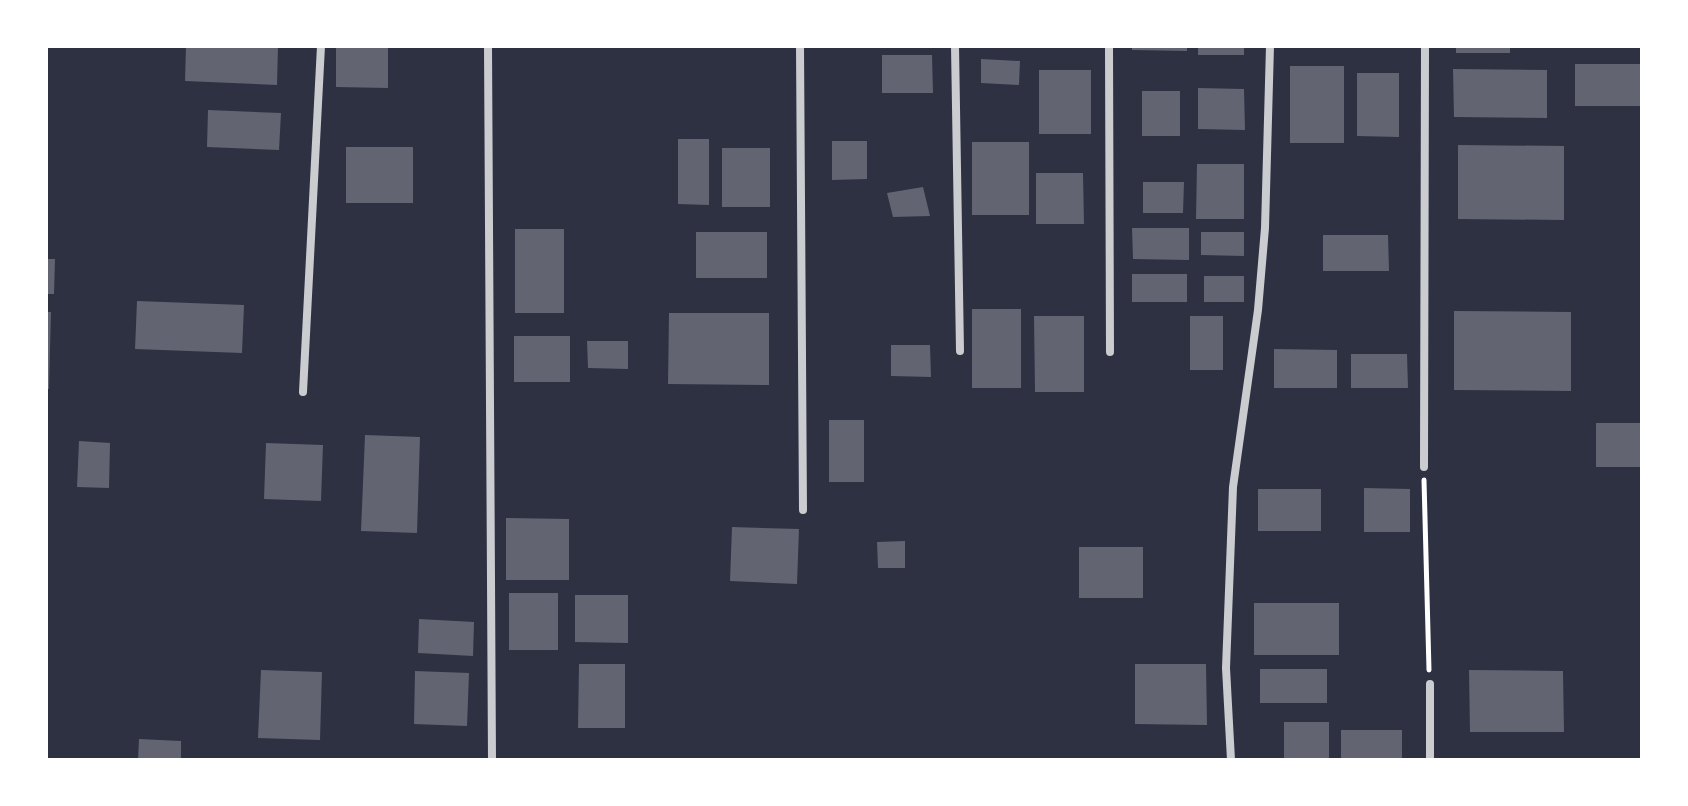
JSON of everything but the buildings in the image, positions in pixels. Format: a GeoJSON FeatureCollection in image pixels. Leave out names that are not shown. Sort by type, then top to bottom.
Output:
{"type":"FeatureCollection","features":[{"type":"Feature","properties":{"kind":"street"},"geometry":{"type":"LineString","coordinates":[[303,392],[321,46]]}},
{"type":"Feature","properties":{"kind":"street"},"geometry":{"type":"LineString","coordinates":[[488,46],[492,760]]}},
{"type":"Feature","properties":{"kind":"street"},"geometry":{"type":"LineString","coordinates":[[800,46],[803,510]]}},
{"type":"Feature","properties":{"kind":"street"},"geometry":{"type":"LineString","coordinates":[[955,46],[960,351]]}},
{"type":"Feature","properties":{"kind":"street"},"geometry":{"type":"LineString","coordinates":[[1109,46],[1110,352]]}},
{"type":"Feature","properties":{"kind":"street"},"geometry":{"type":"LineString","coordinates":[[1231,760],[1226,668],[1233,487],[1258,310],[1265,228],[1270,46]]}},
{"type":"Feature","properties":{"kind":"street"},"geometry":{"type":"LineString","coordinates":[[1424,467],[1425,46]]}},
{"type":"Feature","properties":{"kind":"street"},"geometry":{"type":"LineString","coordinates":[[1430,684],[1430,760]]}},
{"type":"Feature","properties":{"kind":"path"},"geometry":{"type":"LineString","coordinates":[[1424,467],[1430,684]]}}]}
